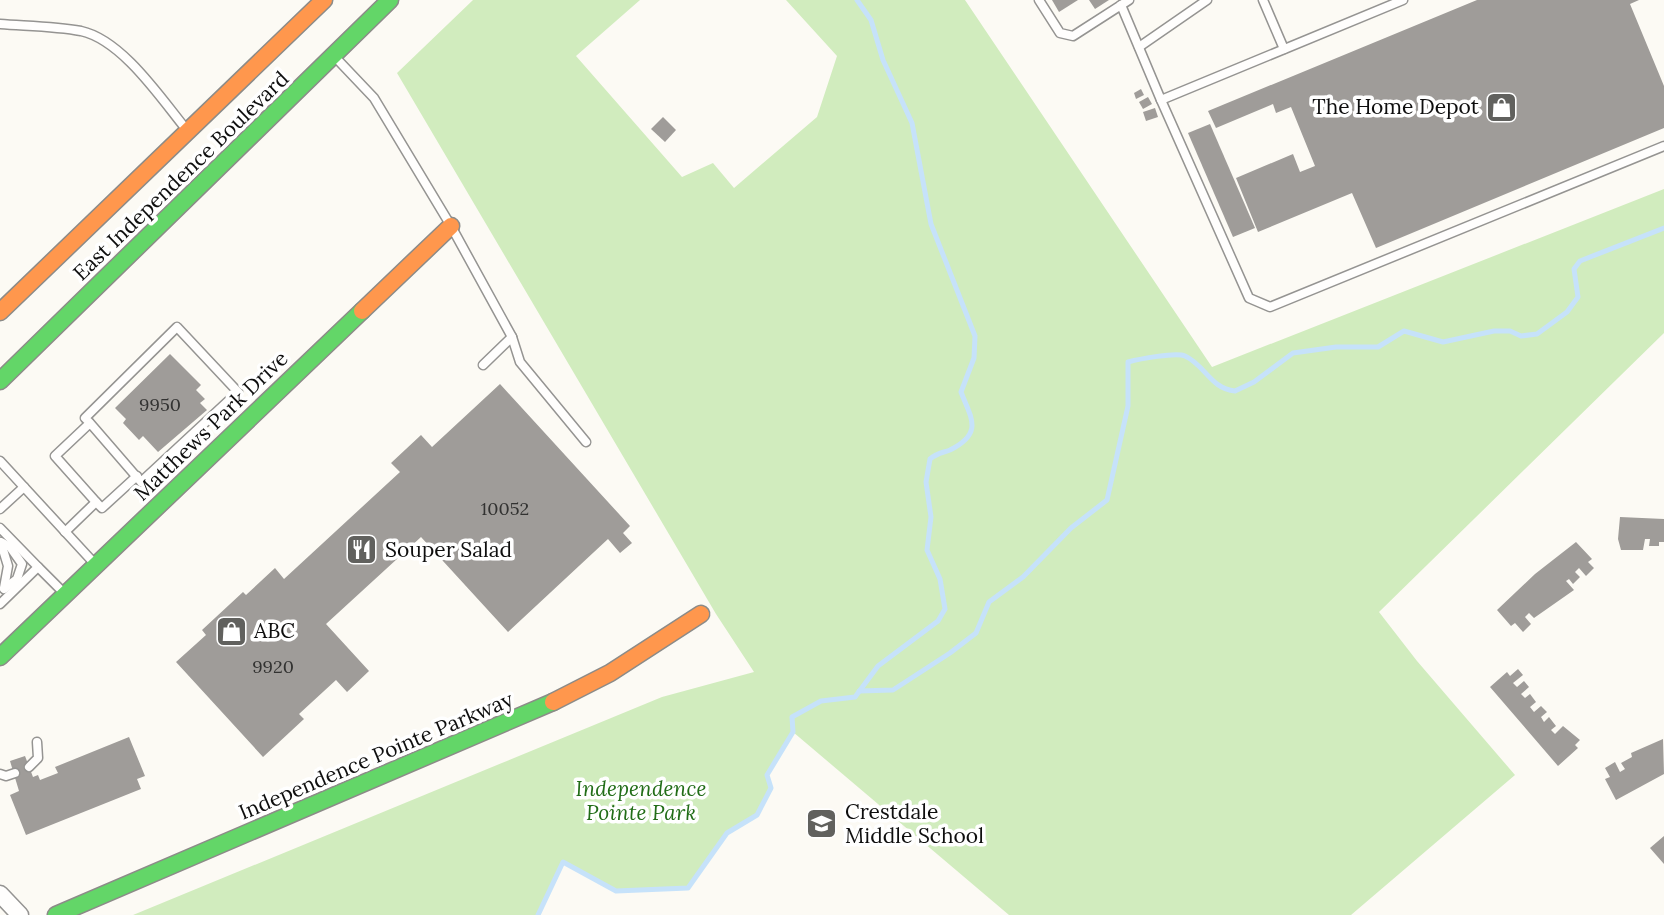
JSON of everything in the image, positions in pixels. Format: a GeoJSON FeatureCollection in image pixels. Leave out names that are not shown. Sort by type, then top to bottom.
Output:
{"type":"FeatureCollection","features":[{"type":"Feature","properties":{"kind":"main road","name":"East Independence Boulevard"},"geometry":{"type":"LineString","coordinates":[[0,312],[324,0]]}},
{"type":"Feature","properties":{"kind":"main road","name":"East Independence Boulevard"},"geometry":{"type":"LineString","coordinates":[[0,381],[390,0]]}},
{"type":"Feature","properties":{"kind":"main road","name":"Matthews Park Drive"},"geometry":{"type":"LineString","coordinates":[[0,657],[451,226]]}},
{"type":"Feature","properties":{"kind":"main road","name":"Independence Pointe Parkway"},"geometry":{"type":"LineString","coordinates":[[56,915],[554,702],[610,673],[701,614]]}},
{"type":"Feature","properties":{"kind":"street"},"geometry":{"type":"LineString","coordinates":[[0,894],[20,915]]}},
{"type":"Feature","properties":{"kind":"lane"},"geometry":{"type":"LineString","coordinates":[[1039,0],[1060,33],[1073,36],[1125,3],[1139,47],[1161,100],[1249,298],[1270,307],[1664,146]]}},
{"type":"Feature","properties":{"kind":"lane"},"geometry":{"type":"LineString","coordinates":[[1139,47],[1208,0]]}},
{"type":"Feature","properties":{"kind":"lane"},"geometry":{"type":"LineString","coordinates":[[1263,0],[1284,49]]}},
{"type":"Feature","properties":{"kind":"lane"},"geometry":{"type":"LineString","coordinates":[[1161,100],[1403,0]]}},
{"type":"Feature","properties":{"kind":"lane"},"geometry":{"type":"LineString","coordinates":[[0,24],[82,31],[100,39],[142,75],[188,131]]}},
{"type":"Feature","properties":{"kind":"lane"},"geometry":{"type":"LineString","coordinates":[[334,55],[374,98],[451,226],[512,337],[520,362],[586,442]]}},
{"type":"Feature","properties":{"kind":"lane"},"geometry":{"type":"LineString","coordinates":[[177,327],[238,393],[141,482],[90,423],[85,418],[177,327]]}},
{"type":"Feature","properties":{"kind":"lane"},"geometry":{"type":"LineString","coordinates":[[483,365],[512,337]]}},
{"type":"Feature","properties":{"kind":"lane"},"geometry":{"type":"LineString","coordinates":[[90,423],[55,456],[102,508],[137,476]]}},
{"type":"Feature","properties":{"kind":"lane"},"geometry":{"type":"LineString","coordinates":[[0,461],[96,565]]}},
{"type":"Feature","properties":{"kind":"lane"},"geometry":{"type":"LineString","coordinates":[[0,509],[24,487]]}},
{"type":"Feature","properties":{"kind":"lane"},"geometry":{"type":"LineString","coordinates":[[65,532],[96,502]]}},
{"type":"Feature","properties":{"kind":"lane"},"geometry":{"type":"LineString","coordinates":[[0,528],[65,594]]}},
{"type":"Feature","properties":{"kind":"lane"},"geometry":{"type":"LineString","coordinates":[[0,542],[8,566],[2,591]]}},
{"type":"Feature","properties":{"kind":"lane"},"geometry":{"type":"LineString","coordinates":[[0,542],[10,547],[22,564],[17,579],[2,591]]}},
{"type":"Feature","properties":{"kind":"lane"},"geometry":{"type":"LineString","coordinates":[[0,604],[38,567]]}},
{"type":"Feature","properties":{"kind":"lane"},"geometry":{"type":"LineString","coordinates":[[29,767],[38,758],[37,742]]}},
{"type":"Feature","properties":{"kind":"lane"},"geometry":{"type":"LineString","coordinates":[[0,774],[6,776],[15,773]]}},
{"type":"Feature","properties":{"kind":"green space","name":"Independence Pointe Park"},"geometry":{"type":"Polygon","coordinates":[[[473,0],[640,0],[576,56],[682,177],[713,163],[734,188],[817,117],[837,56],[786,0],[965,0],[1212,367],[1664,189],[1664,333],[1379,612],[1417,661],[1515,775],[1351,915],[1009,915],[793,732],[767,775],[771,788],[757,815],[727,833],[688,888],[616,891],[563,863],[538,915],[133,915],[662,697],[754,672],[716,614],[397,73],[473,0]]]}},
{"type":"Feature","properties":{"kind":"building"},"geometry":{"type":"Polygon","coordinates":[[[1052,0],[1078,0],[1059,12],[1052,0]]]}},
{"type":"Feature","properties":{"kind":"building"},"geometry":{"type":"Polygon","coordinates":[[[1089,0],[1109,0],[1095,9],[1089,0]]]}},
{"type":"Feature","properties":{"kind":"building","name":"The Home Depot"},"geometry":{"type":"Polygon","coordinates":[[[1477,0],[1639,0],[1630,4],[1664,86],[1664,128],[1376,248],[1352,193],[1258,232],[1236,178],[1293,154],[1300,172],[1315,166],[1291,107],[1276,113],[1273,104],[1216,128],[1208,111],[1477,0]]]}},
{"type":"Feature","properties":{"kind":"building"},"geometry":{"type":"Polygon","coordinates":[[[1141,89],[1144,95],[1136,99],[1134,93],[1141,89]]]}},
{"type":"Feature","properties":{"kind":"building"},"geometry":{"type":"Polygon","coordinates":[[[1148,97],[1152,104],[1143,109],[1139,102],[1148,97]]]}},
{"type":"Feature","properties":{"kind":"building"},"geometry":{"type":"Polygon","coordinates":[[[1155,108],[1158,117],[1146,121],[1143,112],[1155,108]]]}},
{"type":"Feature","properties":{"kind":"building"},"geometry":{"type":"Polygon","coordinates":[[[663,117],[676,130],[665,142],[651,129],[663,117]]]}},
{"type":"Feature","properties":{"kind":"building"},"geometry":{"type":"Polygon","coordinates":[[[1210,124],[1255,228],[1233,237],[1188,133],[1210,124]]]}},
{"type":"Feature","properties":{"kind":"building"},"geometry":{"type":"Polygon","coordinates":[[[170,354],[201,385],[196,390],[205,399],[200,403],[207,410],[158,452],[143,436],[139,440],[123,423],[126,419],[115,408],[170,354]]]}},
{"type":"Feature","properties":{"kind":"building"},"geometry":{"type":"Polygon","coordinates":[[[500,384],[630,526],[623,533],[632,543],[620,553],[608,539],[508,632],[421,537],[326,624],[369,671],[347,692],[336,680],[299,714],[304,719],[263,757],[176,662],[206,635],[202,630],[243,592],[246,595],[275,568],[284,579],[400,472],[391,463],[421,435],[432,447],[500,384]]]}},
{"type":"Feature","properties":{"kind":"building"},"geometry":{"type":"Polygon","coordinates":[[[1620,517],[1664,519],[1664,542],[1659,542],[1659,546],[1649,546],[1650,539],[1645,539],[1643,550],[1621,550],[1618,539],[1620,517]]]}},
{"type":"Feature","properties":{"kind":"building"},"geometry":{"type":"Polygon","coordinates":[[[1576,542],[1592,559],[1588,562],[1594,568],[1586,576],[1579,568],[1575,572],[1580,577],[1573,584],[1569,579],[1566,581],[1574,590],[1534,618],[1529,613],[1525,617],[1531,624],[1523,632],[1515,623],[1511,626],[1497,610],[1535,574],[1576,542]]]}},
{"type":"Feature","properties":{"kind":"building"},"geometry":{"type":"Polygon","coordinates":[[[1518,669],[1523,675],[1513,683],[1517,687],[1524,681],[1529,687],[1521,694],[1525,698],[1530,694],[1536,702],[1530,707],[1534,712],[1541,706],[1547,712],[1541,717],[1544,722],[1549,717],[1556,726],[1551,730],[1555,734],[1563,726],[1580,740],[1575,745],[1578,748],[1558,766],[1490,687],[1507,672],[1510,676],[1518,669]]]}},
{"type":"Feature","properties":{"kind":"building"},"geometry":{"type":"Polygon","coordinates":[[[129,737],[145,776],[137,779],[141,789],[26,835],[10,795],[19,791],[10,761],[25,756],[33,777],[38,775],[40,780],[58,773],[55,767],[129,737]]]}},
{"type":"Feature","properties":{"kind":"building"},"geometry":{"type":"Polygon","coordinates":[[[1663,739],[1664,774],[1616,800],[1605,779],[1610,777],[1605,768],[1615,762],[1620,772],[1625,769],[1621,763],[1632,757],[1631,753],[1663,739]]]}},
{"type":"Feature","properties":{"kind":"building"},"geometry":{"type":"Polygon","coordinates":[[[1664,836],[1664,864],[1650,848],[1664,836]]]}},
{"type":"Feature","properties":{"kind":"waterway"},"geometry":{"type":"LineString","coordinates":[[538,915],[563,862],[616,891],[688,888],[727,833],[757,815],[771,788],[767,775],[793,732],[792,717],[821,701],[855,697],[878,666],[938,621],[945,609],[940,579],[927,550],[931,517],[926,482],[930,459],[961,444],[971,431],[971,417],[961,392],[974,358],[975,336],[931,224],[912,123],[883,60],[871,20],[857,0]]}},
{"type":"Feature","properties":{"kind":"waterway"},"geometry":{"type":"LineString","coordinates":[[859,691],[893,690],[976,633],[989,602],[1023,577],[1071,528],[1107,500],[1128,406],[1128,362],[1166,355],[1185,356],[1220,386],[1235,391],[1254,382],[1293,353],[1336,347],[1378,347],[1404,331],[1443,342],[1494,331],[1510,331],[1521,336],[1537,334],[1567,312],[1578,297],[1574,269],[1580,261],[1664,228]]}},
{"type":"Feature","properties":{"kind":"traffic: fast"},"geometry":{"type":"LineString","coordinates":[[0,381],[390,0]]}},
{"type":"Feature","properties":{"kind":"traffic: fast"},"geometry":{"type":"LineString","coordinates":[[0,657],[362,311]]}},
{"type":"Feature","properties":{"kind":"traffic: fast"},"geometry":{"type":"LineString","coordinates":[[56,915],[553,702]]}},
{"type":"Feature","properties":{"kind":"traffic: slow"},"geometry":{"type":"LineString","coordinates":[[0,312],[324,0]]}},
{"type":"Feature","properties":{"kind":"traffic: slow"},"geometry":{"type":"LineString","coordinates":[[362,311],[451,226]]}},
{"type":"Feature","properties":{"kind":"traffic: slow"},"geometry":{"type":"LineString","coordinates":[[553,702],[610,673],[701,614]]}},
{"type":"Feature","properties":{"kind":"place","name":"The Home Depot"},"geometry":{"type":"Point","coordinates":[1502,107]}},
{"type":"Feature","properties":{"kind":"place","name":"Souper Salad"},"geometry":{"type":"Point","coordinates":[362,550]}},
{"type":"Feature","properties":{"kind":"place","name":"ABC"},"geometry":{"type":"Point","coordinates":[231,631]}},
{"type":"Feature","properties":{"kind":"place","name":"Crestdale Middle School"},"geometry":{"type":"Point","coordinates":[822,824]}}]}
